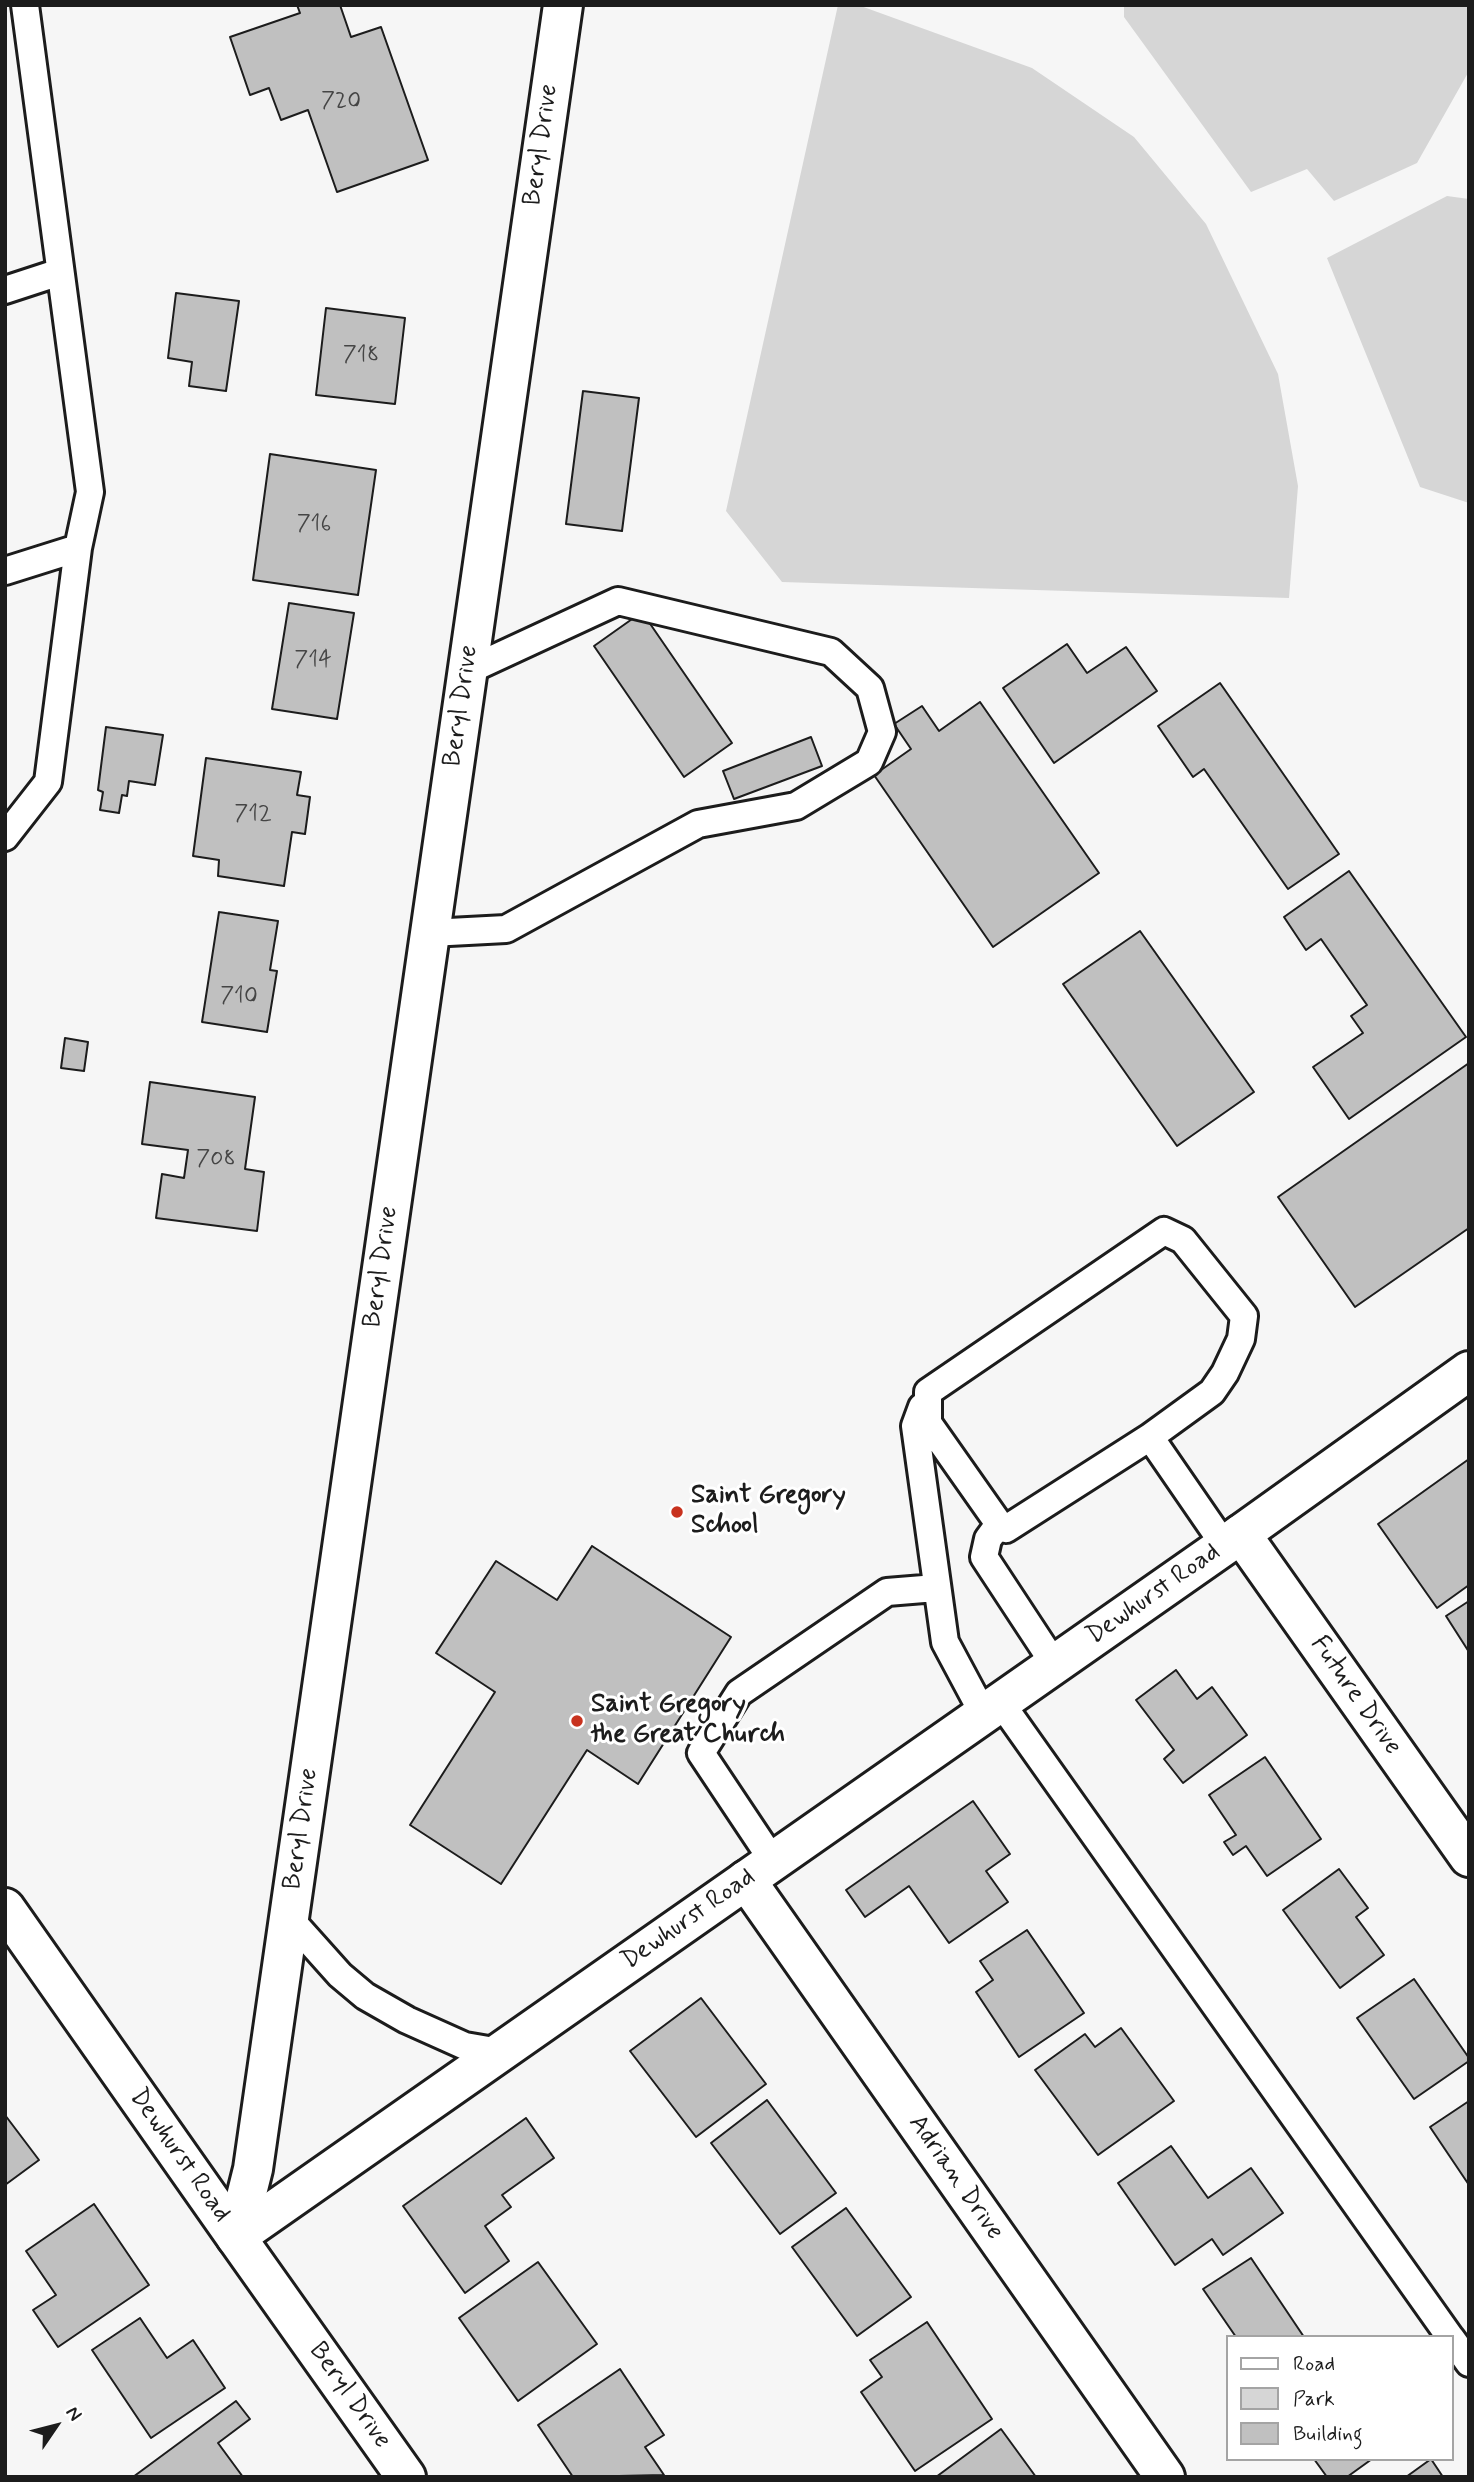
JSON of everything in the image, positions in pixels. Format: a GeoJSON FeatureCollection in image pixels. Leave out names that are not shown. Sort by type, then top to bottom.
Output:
{"type":"FeatureCollection","features":[{"type":"Feature","properties":{"kind":"street","name":"Beryl Drive"},"geometry":{"type":"LineString","coordinates":[[406,2477],[236,2237],[253,2169],[562,5]]}},
{"type":"Feature","properties":{"kind":"street","name":"Dewhurst Road"},"geometry":{"type":"LineString","coordinates":[[5,1908],[236,2237],[1233,1540],[1469,1371]]}},
{"type":"Feature","properties":{"kind":"street","name":"Future Drive"},"geometry":{"type":"LineString","coordinates":[[1233,1540],[1469,1857]]}},
{"type":"Feature","properties":{"kind":"street","name":"Adrian Drive"},"geometry":{"type":"LineString","coordinates":[[760,1871],[1164,2477]]}},
{"type":"Feature","properties":{"kind":"lane"},"geometry":{"type":"LineString","coordinates":[[5,837],[48,782],[78,548],[90,492],[60,272],[18,9]]}},
{"type":"Feature","properties":{"kind":"lane"},"geometry":{"type":"LineString","coordinates":[[5,290],[60,272]]}},
{"type":"Feature","properties":{"kind":"lane"},"geometry":{"type":"LineString","coordinates":[[5,571],[78,548]]}},
{"type":"Feature","properties":{"kind":"lane"},"geometry":{"type":"LineString","coordinates":[[430,933],[506,929],[698,824],[796,806],[869,762],[882,732],[870,688],[831,652],[618,601],[467,671]]}},
{"type":"Feature","properties":{"kind":"lane"},"geometry":{"type":"LineString","coordinates":[[928,1392],[928,1423],[999,1524],[1006,1529],[1150,1437],[1212,1392],[1225,1373],[1241,1339],[1244,1316],[1183,1240],[1164,1231],[928,1392],[915,1426],[945,1642],[1450,2335]]}},
{"type":"Feature","properties":{"kind":"lane"},"geometry":{"type":"LineString","coordinates":[[1150,1437],[1233,1540]]}},
{"type":"Feature","properties":{"kind":"lane"},"geometry":{"type":"LineString","coordinates":[[999,1524],[988,1539],[984,1557],[1055,1665]]}},
{"type":"Feature","properties":{"kind":"lane"},"geometry":{"type":"LineString","coordinates":[[760,1871],[701,1753],[739,1693],[887,1592],[936,1588]]}},
{"type":"Feature","properties":{"kind":"lane"},"geometry":{"type":"LineString","coordinates":[[289,1918],[340,1975],[365,1996],[407,2020],[466,2046],[500,2052]]}},
{"type":"Feature","properties":{"kind":"lane"},"geometry":{"type":"LineString","coordinates":[[1453,2340],[1469,2363]]}},
{"type":"Feature","properties":{"kind":"green space"},"geometry":{"type":"Polygon","coordinates":[[[838,5],[858,5],[1032,68],[1134,137],[1206,224],[1278,374],[1298,486],[1289,598],[782,582],[726,511],[838,5]]]}},
{"type":"Feature","properties":{"kind":"green space"},"geometry":{"type":"Polygon","coordinates":[[[1124,5],[1469,5],[1469,71],[1417,163],[1334,201],[1307,169],[1251,192],[1124,17],[1124,5]]]}},
{"type":"Feature","properties":{"kind":"green space"},"geometry":{"type":"Polygon","coordinates":[[[1447,196],[1469,199],[1469,503],[1420,487],[1327,258],[1447,196]]]}},
{"type":"Feature","properties":{"kind":"building"},"geometry":{"type":"Polygon","coordinates":[[[297,5],[340,5],[351,37],[381,27],[428,160],[337,192],[308,110],[281,120],[269,88],[250,95],[230,37],[300,13],[297,5]]]}},
{"type":"Feature","properties":{"kind":"building"},"geometry":{"type":"Polygon","coordinates":[[[176,293],[239,301],[226,391],[189,386],[192,362],[168,358],[176,293]]]}},
{"type":"Feature","properties":{"kind":"building"},"geometry":{"type":"Polygon","coordinates":[[[326,308],[405,318],[395,404],[316,395],[326,308]]]}},
{"type":"Feature","properties":{"kind":"building"},"geometry":{"type":"Polygon","coordinates":[[[583,391],[639,398],[622,531],[566,524],[583,391]]]}},
{"type":"Feature","properties":{"kind":"building"},"geometry":{"type":"Polygon","coordinates":[[[270,454],[376,470],[358,595],[253,580],[270,454]]]}},
{"type":"Feature","properties":{"kind":"building"},"geometry":{"type":"Polygon","coordinates":[[[289,603],[354,613],[337,719],[272,709],[289,603]]]}},
{"type":"Feature","properties":{"kind":"building"},"geometry":{"type":"Polygon","coordinates":[[[642,612],[732,743],[684,777],[594,646],[642,612]]]}},
{"type":"Feature","properties":{"kind":"building"},"geometry":{"type":"Polygon","coordinates":[[[1067,644],[1087,673],[1126,647],[1157,691],[1054,763],[1003,688],[1067,644]]]}},
{"type":"Feature","properties":{"kind":"building"},"geometry":{"type":"Polygon","coordinates":[[[1220,683],[1339,854],[1288,889],[1204,769],[1193,777],[1158,726],[1220,683]]]}},
{"type":"Feature","properties":{"kind":"building"},"geometry":{"type":"Polygon","coordinates":[[[980,702],[1099,873],[993,947],[874,775],[911,749],[894,724],[922,706],[939,731],[980,702]]]}},
{"type":"Feature","properties":{"kind":"building"},"geometry":{"type":"Polygon","coordinates":[[[106,727],[163,735],[155,785],[129,781],[127,796],[122,795],[119,813],[100,810],[103,792],[98,790],[106,727]]]}},
{"type":"Feature","properties":{"kind":"building"},"geometry":{"type":"Polygon","coordinates":[[[811,737],[822,766],[734,799],[723,771],[811,737]]]}},
{"type":"Feature","properties":{"kind":"building"},"geometry":{"type":"Polygon","coordinates":[[[206,758],[301,772],[297,795],[310,797],[305,834],[292,832],[284,886],[218,876],[219,860],[193,856],[206,758]]]}},
{"type":"Feature","properties":{"kind":"building"},"geometry":{"type":"Polygon","coordinates":[[[1349,871],[1466,1037],[1349,1119],[1313,1067],[1363,1033],[1351,1016],[1367,1005],[1321,939],[1306,950],[1284,917],[1349,871]]]}},
{"type":"Feature","properties":{"kind":"building"},"geometry":{"type":"Polygon","coordinates":[[[219,912],[278,921],[270,970],[277,971],[267,1032],[202,1022],[219,912]]]}},
{"type":"Feature","properties":{"kind":"building"},"geometry":{"type":"Polygon","coordinates":[[[1140,931],[1254,1092],[1177,1146],[1063,984],[1140,931]]]}},
{"type":"Feature","properties":{"kind":"building"},"geometry":{"type":"Polygon","coordinates":[[[65,1038],[88,1042],[84,1071],[61,1068],[65,1038]]]}},
{"type":"Feature","properties":{"kind":"building"},"geometry":{"type":"Polygon","coordinates":[[[1469,1063],[1469,1228],[1355,1307],[1278,1197],[1469,1063]]]}},
{"type":"Feature","properties":{"kind":"building"},"geometry":{"type":"Polygon","coordinates":[[[150,1082],[255,1097],[245,1169],[264,1172],[257,1231],[156,1218],[162,1174],[184,1178],[188,1150],[142,1144],[150,1082]]]}},
{"type":"Feature","properties":{"kind":"building"},"geometry":{"type":"Polygon","coordinates":[[[1469,1459],[1469,1585],[1437,1608],[1378,1524],[1469,1459]]]}},
{"type":"Feature","properties":{"kind":"building","name":"Saint Gregory the Great Church"},"geometry":{"type":"Polygon","coordinates":[[[592,1546],[731,1637],[638,1784],[587,1750],[501,1884],[410,1825],[495,1692],[436,1653],[496,1561],[557,1600],[592,1546]]]}},
{"type":"Feature","properties":{"kind":"building"},"geometry":{"type":"Polygon","coordinates":[[[1469,1601],[1469,1652],[1446,1616],[1469,1601]]]}},
{"type":"Feature","properties":{"kind":"building"},"geometry":{"type":"Polygon","coordinates":[[[1176,1670],[1197,1699],[1212,1687],[1247,1735],[1183,1783],[1164,1759],[1174,1750],[1136,1700],[1176,1670]]]}},
{"type":"Feature","properties":{"kind":"building"},"geometry":{"type":"Polygon","coordinates":[[[1265,1757],[1321,1839],[1267,1876],[1246,1846],[1233,1855],[1224,1842],[1236,1835],[1209,1795],[1265,1757]]]}},
{"type":"Feature","properties":{"kind":"building"},"geometry":{"type":"Polygon","coordinates":[[[973,1801],[1010,1854],[986,1871],[1008,1902],[949,1943],[909,1886],[865,1917],[846,1890],[973,1801]]]}},
{"type":"Feature","properties":{"kind":"building"},"geometry":{"type":"Polygon","coordinates":[[[1339,1869],[1368,1908],[1356,1917],[1384,1955],[1340,1988],[1283,1910],[1339,1869]]]}},
{"type":"Feature","properties":{"kind":"building"},"geometry":{"type":"Polygon","coordinates":[[[1027,1930],[1084,2013],[1019,2057],[976,1992],[993,1980],[980,1961],[1027,1930]]]}},
{"type":"Feature","properties":{"kind":"building"},"geometry":{"type":"Polygon","coordinates":[[[1414,1979],[1469,2061],[1414,2099],[1357,2018],[1414,1979]]]}},
{"type":"Feature","properties":{"kind":"building"},"geometry":{"type":"Polygon","coordinates":[[[701,1998],[766,2084],[696,2137],[630,2051],[701,1998]]]}},
{"type":"Feature","properties":{"kind":"building"},"geometry":{"type":"Polygon","coordinates":[[[1121,2028],[1174,2101],[1098,2155],[1035,2070],[1085,2034],[1095,2047],[1121,2028]]]}},
{"type":"Feature","properties":{"kind":"building"},"geometry":{"type":"Polygon","coordinates":[[[767,2100],[836,2193],[780,2234],[711,2143],[767,2100]]]}},
{"type":"Feature","properties":{"kind":"building"},"geometry":{"type":"Polygon","coordinates":[[[1469,2101],[1469,2185],[1430,2127],[1469,2101]]]}},
{"type":"Feature","properties":{"kind":"building"},"geometry":{"type":"Polygon","coordinates":[[[5,2115],[39,2160],[5,2185],[5,2115]]]}},
{"type":"Feature","properties":{"kind":"building"},"geometry":{"type":"Polygon","coordinates":[[[526,2118],[554,2158],[502,2195],[511,2207],[485,2226],[509,2261],[465,2293],[403,2206],[526,2118]]]}},
{"type":"Feature","properties":{"kind":"building"},"geometry":{"type":"Polygon","coordinates":[[[1171,2146],[1208,2198],[1251,2168],[1283,2213],[1223,2255],[1212,2239],[1175,2265],[1118,2183],[1171,2146]]]}},
{"type":"Feature","properties":{"kind":"building"},"geometry":{"type":"Polygon","coordinates":[[[94,2204],[149,2285],[58,2347],[33,2310],[56,2295],[26,2251],[94,2204]]]}},
{"type":"Feature","properties":{"kind":"building"},"geometry":{"type":"Polygon","coordinates":[[[846,2208],[911,2297],[857,2336],[792,2247],[846,2208]]]}},
{"type":"Feature","properties":{"kind":"building"},"geometry":{"type":"Polygon","coordinates":[[[1251,2258],[1303,2335],[1235,2335],[1203,2289],[1251,2258]]]}},
{"type":"Feature","properties":{"kind":"building"},"geometry":{"type":"Polygon","coordinates":[[[538,2262],[597,2344],[518,2401],[459,2318],[538,2262]]]}},
{"type":"Feature","properties":{"kind":"building"},"geometry":{"type":"Polygon","coordinates":[[[140,2318],[167,2358],[193,2340],[225,2388],[151,2438],[92,2350],[140,2318]]]}},
{"type":"Feature","properties":{"kind":"building"},"geometry":{"type":"Polygon","coordinates":[[[927,2322],[992,2419],[915,2471],[861,2392],[882,2377],[870,2360],[927,2322]]]}},
{"type":"Feature","properties":{"kind":"building"},"geometry":{"type":"Polygon","coordinates":[[[620,2369],[664,2435],[645,2447],[664,2475],[573,2477],[538,2425],[620,2369]]]}},
{"type":"Feature","properties":{"kind":"building"},"geometry":{"type":"Polygon","coordinates":[[[236,2401],[250,2419],[218,2443],[243,2477],[133,2477],[236,2401]]]}},
{"type":"Feature","properties":{"kind":"building"},"geometry":{"type":"Polygon","coordinates":[[[1001,2429],[1036,2477],[936,2477],[1001,2429]]]}},
{"type":"Feature","properties":{"kind":"building"},"geometry":{"type":"Polygon","coordinates":[[[1315,2461],[1369,2461],[1347,2477],[1327,2477],[1315,2461]]]}},
{"type":"Feature","properties":{"kind":"building"},"geometry":{"type":"Polygon","coordinates":[[[1428,2461],[1432,2461],[1443,2477],[1406,2477],[1428,2461]]]}},
{"type":"Feature","properties":{"kind":"place","name":"Saint Gregory School"},"geometry":{"type":"Point","coordinates":[677,1512]}},
{"type":"Feature","properties":{"kind":"place","name":"Saint Gregory the Great Church"},"geometry":{"type":"Point","coordinates":[577,1721]}}]}
